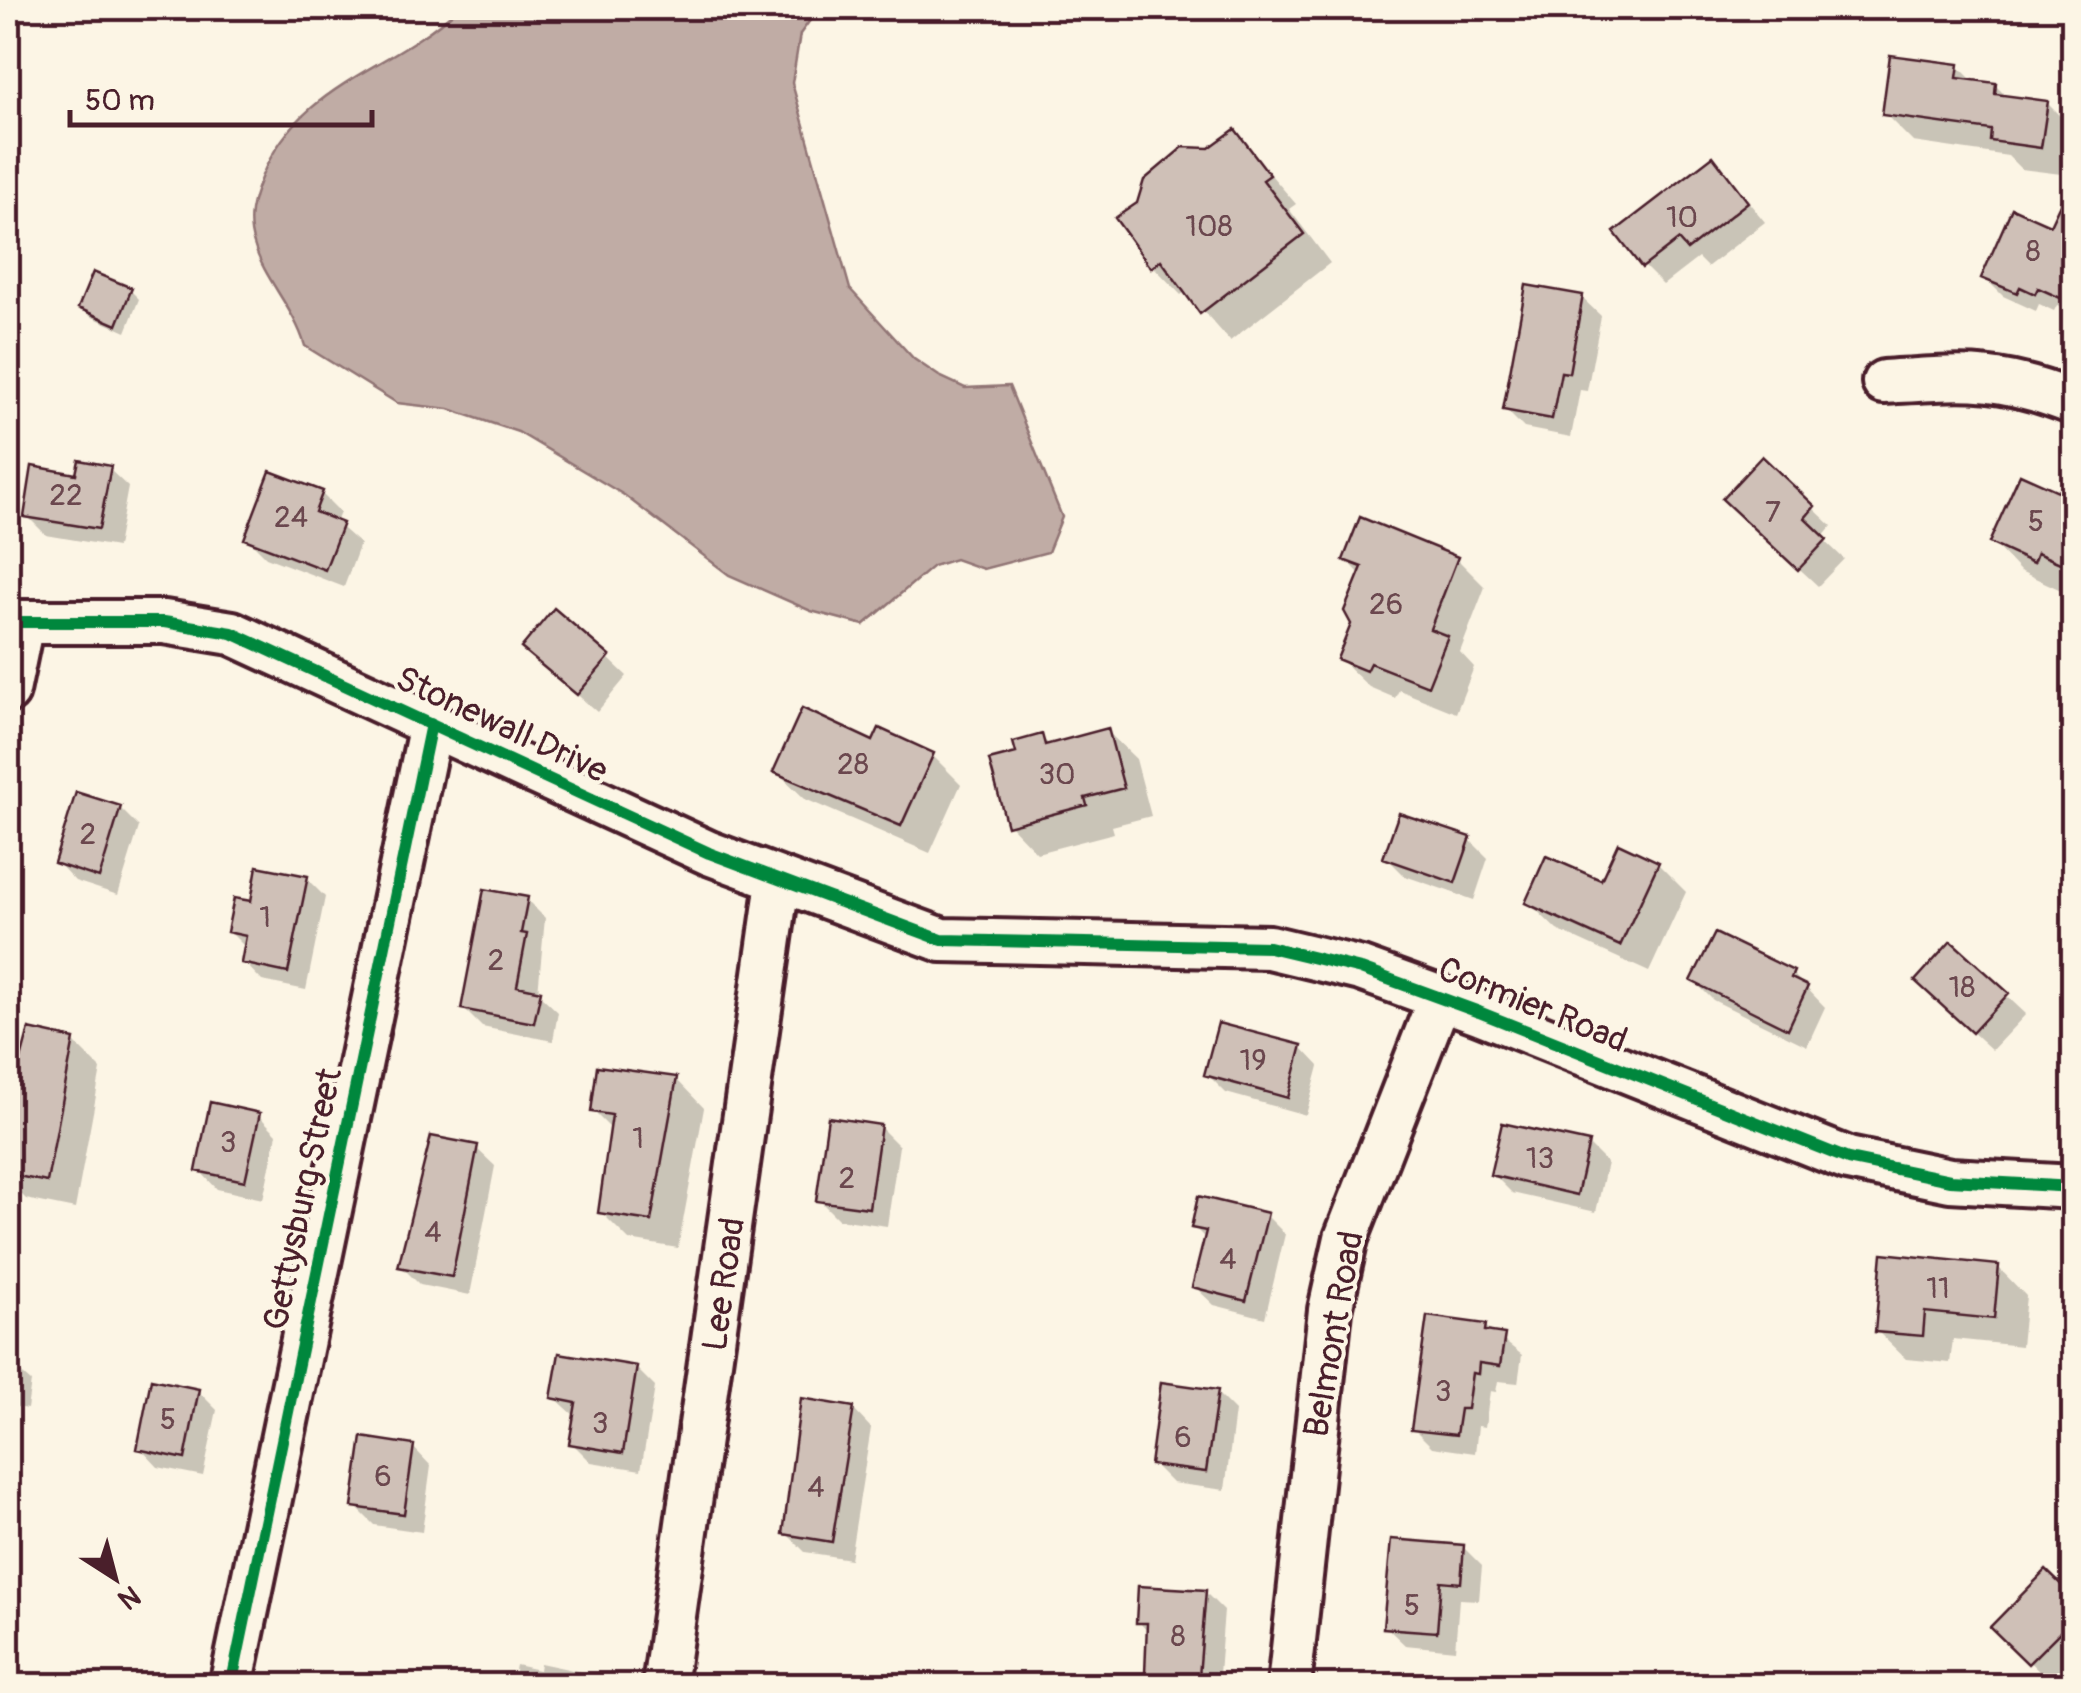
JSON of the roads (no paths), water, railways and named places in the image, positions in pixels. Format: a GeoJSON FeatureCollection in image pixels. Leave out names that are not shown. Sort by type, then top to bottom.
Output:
{"type":"FeatureCollection","features":[{"type":"Feature","properties":{"kind":"street"},"geometry":{"type":"LineString","coordinates":[[1884,382],[1987,377],[2016,381],[2074,403]]}},
{"type":"Feature","properties":{"kind":"street"},"geometry":{"type":"LineString","coordinates":[[8,691],[15,622]]}},
{"type":"Feature","properties":{"kind":"street","name":"Stonewall Drive"},"geometry":{"type":"LineString","coordinates":[[15,622],[164,622],[232,633],[778,882],[960,943]]}},
{"type":"Feature","properties":{"kind":"street","name":"Gettysburg Street"},"geometry":{"type":"LineString","coordinates":[[230,1686],[432,724]]}},
{"type":"Feature","properties":{"kind":"street","name":"Lee Road"},"geometry":{"type":"LineString","coordinates":[[664,1686],[778,882]]}},
{"type":"Feature","properties":{"kind":"street","name":"Cormier Road"},"geometry":{"type":"LineString","coordinates":[[960,943],[1269,946],[1360,969],[1440,998],[1848,1158],[1950,1180],[2074,1187]]}},
{"type":"Feature","properties":{"kind":"street","name":"Belmont Road"},"geometry":{"type":"LineString","coordinates":[[1288,1686],[1307,1486],[1338,1274],[1377,1153],[1440,998]]}}]}
